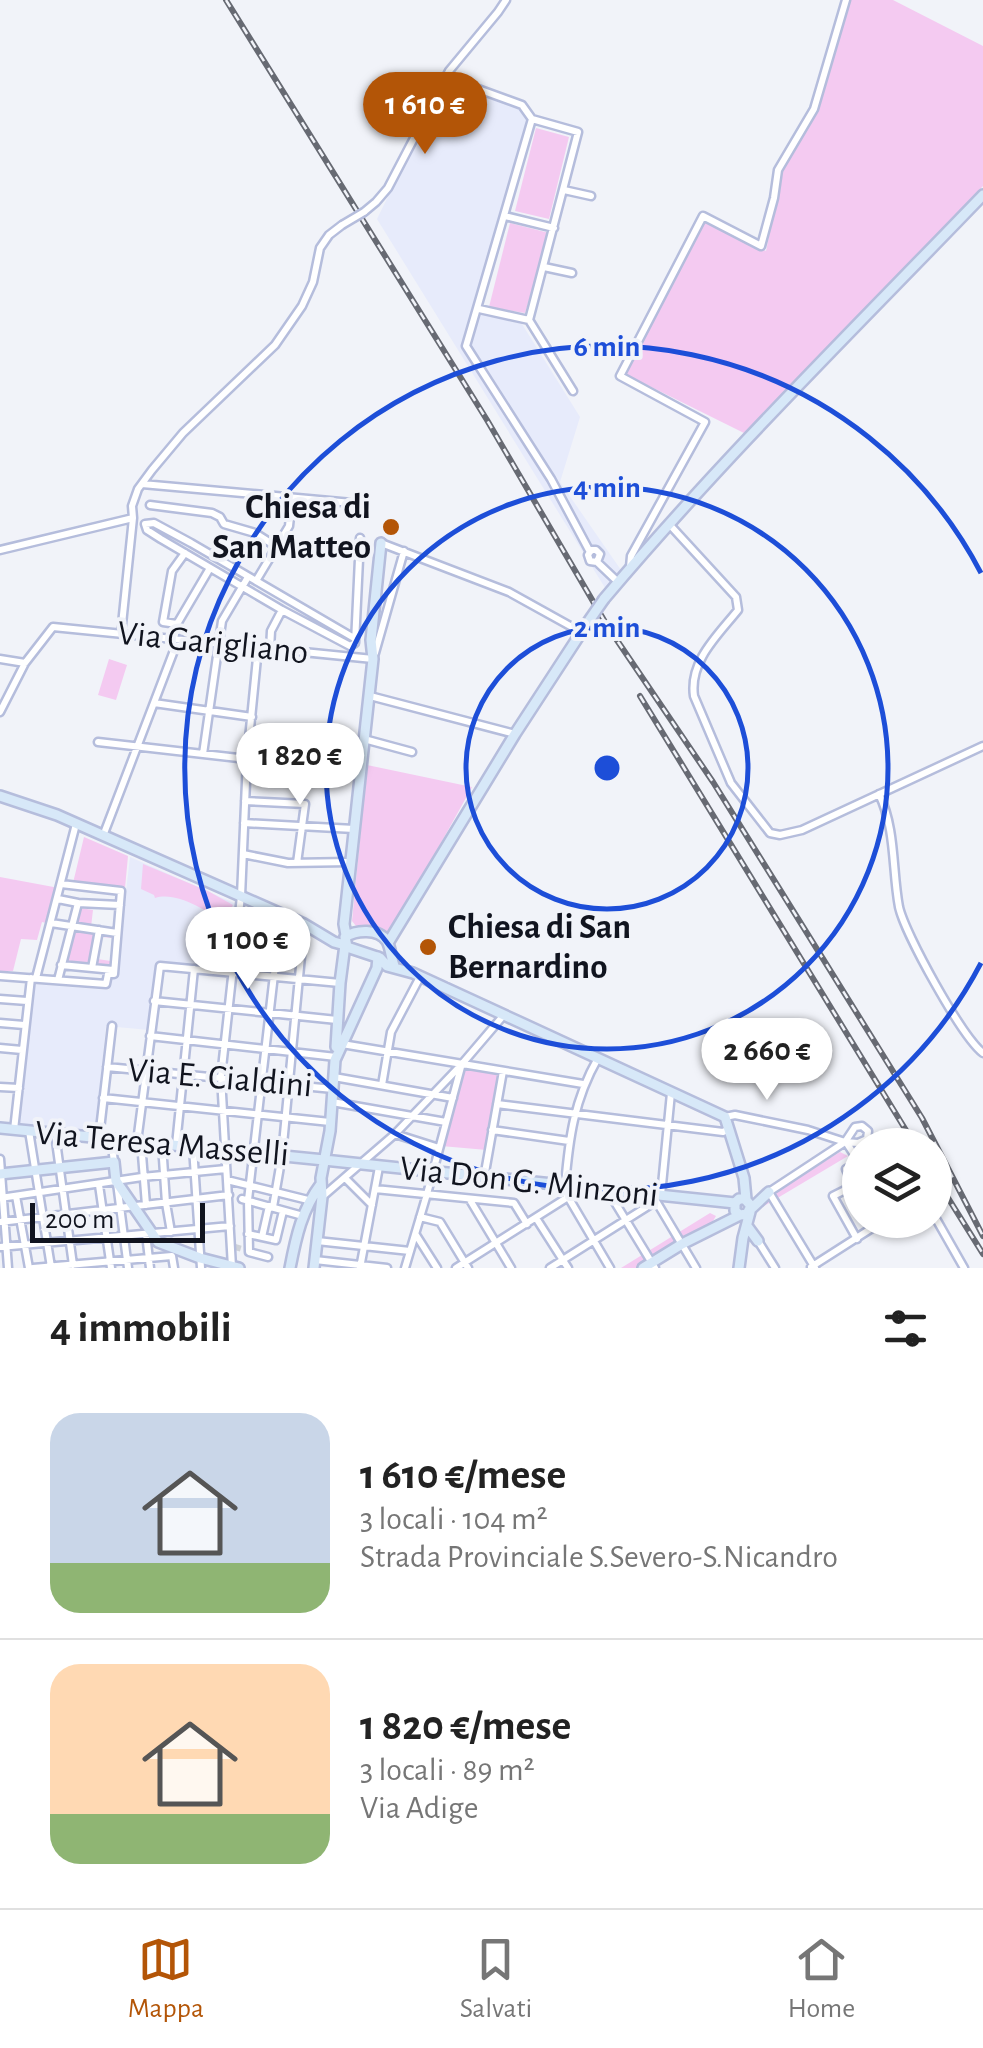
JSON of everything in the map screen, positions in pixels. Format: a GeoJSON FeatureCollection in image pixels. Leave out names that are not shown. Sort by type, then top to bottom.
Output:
{"type":"FeatureCollection","features":[{"type":"Feature","properties":{"kind":"main road"},"geometry":{"type":"LineString","coordinates":[[379,958],[385,956],[386,943],[514,734],[604,599],[668,523],[983,194]]}},
{"type":"Feature","properties":{"kind":"main road"},"geometry":{"type":"LineString","coordinates":[[315,1264],[381,543]]}},
{"type":"Feature","properties":{"kind":"main road"},"geometry":{"type":"LineString","coordinates":[[0,796],[57,815],[304,924],[334,942],[367,932],[386,943],[395,968]]}},
{"type":"Feature","properties":{"kind":"main road"},"geometry":{"type":"LineString","coordinates":[[347,939],[388,966],[420,976],[725,1117],[744,1178],[743,1238]]}},
{"type":"Feature","properties":{"kind":"main road"},"geometry":{"type":"LineString","coordinates":[[336,1057],[379,958]]}},
{"type":"Feature","properties":{"kind":"main road","name":"Via Teresa Masselli"},"geometry":{"type":"LineString","coordinates":[[0,1128],[324,1160]]}},
{"type":"Feature","properties":{"kind":"main road","name":"Via Don G. Minzoni"},"geometry":{"type":"LineString","coordinates":[[324,1160],[742,1207]]}},
{"type":"Feature","properties":{"kind":"main road"},"geometry":{"type":"LineString","coordinates":[[1,1174],[114,1162],[116,1182],[148,1234],[201,1263],[235,1267]]}},
{"type":"Feature","properties":{"kind":"main road"},"geometry":{"type":"LineString","coordinates":[[290,1268],[298,1227],[308,1200],[321,1184]]}},
{"type":"Feature","properties":{"kind":"main road"},"geometry":{"type":"LineString","coordinates":[[650,1266],[769,1192]]}},
{"type":"Feature","properties":{"kind":"main road"},"geometry":{"type":"LineString","coordinates":[[738,1268],[746,1226],[742,1207]]}},
{"type":"Feature","properties":{"kind":"main road"},"geometry":{"type":"LineString","coordinates":[[716,1226],[734,1226],[743,1238],[758,1241]]}},
{"type":"Feature","properties":{"kind":"main road"},"geometry":{"type":"LineString","coordinates":[[746,1226],[758,1241]]}},
{"type":"Feature","properties":{"kind":"street"},"geometry":{"type":"LineString","coordinates":[[121,634],[132,506],[141,484],[184,434],[274,346],[302,306],[313,282],[320,248],[329,235],[383,196],[445,77],[506,0]]}},
{"type":"Feature","properties":{"kind":"street"},"geometry":{"type":"LineString","coordinates":[[630,568],[630,556],[705,422],[620,376],[704,216],[761,246],[778,170],[814,109],[846,0]]}},
{"type":"Feature","properties":{"kind":"street"},"geometry":{"type":"LineString","coordinates":[[445,77],[522,105],[532,119],[578,132],[529,320]]}},
{"type":"Feature","properties":{"kind":"street"},"geometry":{"type":"LineString","coordinates":[[532,119],[466,346],[551,479],[590,552],[599,552],[597,562],[618,582]]}},
{"type":"Feature","properties":{"kind":"street"},"geometry":{"type":"LineString","coordinates":[[564,190],[592,196]]}},
{"type":"Feature","properties":{"kind":"street"},"geometry":{"type":"LineString","coordinates":[[505,216],[554,228]]}},
{"type":"Feature","properties":{"kind":"street"},"geometry":{"type":"LineString","coordinates":[[544,266],[572,272]]}},
{"type":"Feature","properties":{"kind":"street"},"geometry":{"type":"LineString","coordinates":[[479,309],[529,320],[573,391]]}},
{"type":"Feature","properties":{"kind":"street"},"geometry":{"type":"LineString","coordinates":[[141,484],[352,503]]}},
{"type":"Feature","properties":{"kind":"street"},"geometry":{"type":"LineString","coordinates":[[203,754],[222,621],[242,586],[252,579],[289,526],[292,498]]}},
{"type":"Feature","properties":{"kind":"street"},"geometry":{"type":"LineString","coordinates":[[150,504],[212,513],[224,524],[255,533],[277,547]]}},
{"type":"Feature","properties":{"kind":"street"},"geometry":{"type":"LineString","coordinates":[[0,550],[133,518],[145,524],[154,523],[354,641],[373,659],[404,552]]}},
{"type":"Feature","properties":{"kind":"street"},"geometry":{"type":"LineString","coordinates":[[668,523],[736,597],[738,610],[695,668],[694,696],[732,783],[770,832],[790,834],[983,746]]}},
{"type":"Feature","properties":{"kind":"street"},"geometry":{"type":"LineString","coordinates":[[145,524],[147,530],[184,553],[350,646],[354,641],[360,538]]}},
{"type":"Feature","properties":{"kind":"street"},"geometry":{"type":"LineString","coordinates":[[381,543],[509,592],[584,628]]}},
{"type":"Feature","properties":{"kind":"street"},"geometry":{"type":"LineString","coordinates":[[176,624],[163,622],[172,572],[184,553]]}},
{"type":"Feature","properties":{"kind":"street"},"geometry":{"type":"LineString","coordinates":[[104,836],[176,639],[176,624],[210,568]]}},
{"type":"Feature","properties":{"kind":"street"},"geometry":{"type":"LineString","coordinates":[[270,649],[271,632],[282,610]]}},
{"type":"Feature","properties":{"kind":"street","name":"Via Garigliano"},"geometry":{"type":"LineString","coordinates":[[25,664],[53,627],[373,659]]}},
{"type":"Feature","properties":{"kind":"street"},"geometry":{"type":"LineString","coordinates":[[240,1249],[230,1226],[221,1077],[241,896],[258,648]]}},
{"type":"Feature","properties":{"kind":"street"},"geometry":{"type":"LineString","coordinates":[[0,659],[25,664],[0,712]]}},
{"type":"Feature","properties":{"kind":"street"},"geometry":{"type":"LineString","coordinates":[[368,696],[514,734]]}},
{"type":"Feature","properties":{"kind":"street"},"geometry":{"type":"LineString","coordinates":[[154,702],[252,717]]}},
{"type":"Feature","properties":{"kind":"street"},"geometry":{"type":"LineString","coordinates":[[364,739],[412,752]]}},
{"type":"Feature","properties":{"kind":"street"},"geometry":{"type":"LineString","coordinates":[[98,742],[248,760]]}},
{"type":"Feature","properties":{"kind":"street"},"geometry":{"type":"LineString","coordinates":[[879,794],[889,821],[898,904],[905,928],[966,1034],[983,1053]]}},
{"type":"Feature","properties":{"kind":"street"},"geometry":{"type":"LineString","coordinates":[[246,801],[305,804],[298,863]]}},
{"type":"Feature","properties":{"kind":"street"},"geometry":{"type":"LineString","coordinates":[[244,822],[354,829]]}},
{"type":"Feature","properties":{"kind":"street"},"geometry":{"type":"LineString","coordinates":[[14,1130],[26,1001],[76,824]]}},
{"type":"Feature","properties":{"kind":"street"},"geometry":{"type":"LineString","coordinates":[[243,854],[298,863],[351,862]]}},
{"type":"Feature","properties":{"kind":"street"},"geometry":{"type":"LineString","coordinates":[[0,976],[106,984],[108,974],[114,974],[121,890],[61,884]]}},
{"type":"Feature","properties":{"kind":"street"},"geometry":{"type":"LineString","coordinates":[[58,898],[120,906]]}},
{"type":"Feature","properties":{"kind":"street"},"geometry":{"type":"LineString","coordinates":[[58,980],[78,903]]}},
{"type":"Feature","properties":{"kind":"street"},"geometry":{"type":"LineString","coordinates":[[235,1267],[248,1234],[244,1200],[251,1186],[281,914]]}},
{"type":"Feature","properties":{"kind":"street"},"geometry":{"type":"LineString","coordinates":[[51,923],[117,933]]}},
{"type":"Feature","properties":{"kind":"street"},"geometry":{"type":"LineString","coordinates":[[262,1238],[282,1156],[304,924]]}},
{"type":"Feature","properties":{"kind":"street"},"geometry":{"type":"LineString","coordinates":[[92,968],[98,930]]}},
{"type":"Feature","properties":{"kind":"street"},"geometry":{"type":"LineString","coordinates":[[235,944],[302,950]]}},
{"type":"Feature","properties":{"kind":"street"},"geometry":{"type":"LineString","coordinates":[[62,965],[114,970]]}},
{"type":"Feature","properties":{"kind":"street"},"geometry":{"type":"LineString","coordinates":[[146,1205],[139,1142],[160,966],[340,984]]}},
{"type":"Feature","properties":{"kind":"street"},"geometry":{"type":"LineString","coordinates":[[176,1145],[194,969]]}},
{"type":"Feature","properties":{"kind":"street"},"geometry":{"type":"LineString","coordinates":[[382,1085],[391,1032],[420,976]]}},
{"type":"Feature","properties":{"kind":"street"},"geometry":{"type":"LineString","coordinates":[[0,999],[26,1001]]}},
{"type":"Feature","properties":{"kind":"street"},"geometry":{"type":"LineString","coordinates":[[154,1001],[337,1020]]}},
{"type":"Feature","properties":{"kind":"street"},"geometry":{"type":"LineString","coordinates":[[322,1198],[395,1134],[503,1016]]}},
{"type":"Feature","properties":{"kind":"street"},"geometry":{"type":"LineString","coordinates":[[0,1023],[24,1025]]}},
{"type":"Feature","properties":{"kind":"street"},"geometry":{"type":"LineString","coordinates":[[99,1138],[112,1026]]}},
{"type":"Feature","properties":{"kind":"street"},"geometry":{"type":"LineString","coordinates":[[150,1036],[336,1057]]}},
{"type":"Feature","properties":{"kind":"street"},"geometry":{"type":"LineString","coordinates":[[341,1044],[583,1084]]}},
{"type":"Feature","properties":{"kind":"street"},"geometry":{"type":"LineString","coordinates":[[0,1048],[22,1050]]}},
{"type":"Feature","properties":{"kind":"street"},"geometry":{"type":"LineString","coordinates":[[599,1057],[583,1084],[574,1115],[565,1189],[610,1268]]}},
{"type":"Feature","properties":{"kind":"street"},"geometry":{"type":"LineString","coordinates":[[405,1268],[462,1064]]}},
{"type":"Feature","properties":{"kind":"street","name":"Via E. Cialdini"},"geometry":{"type":"LineString","coordinates":[[107,1068],[333,1089]]}},
{"type":"Feature","properties":{"kind":"street"},"geometry":{"type":"LineString","coordinates":[[484,1178],[503,1071]]}},
{"type":"Feature","properties":{"kind":"street"},"geometry":{"type":"LineString","coordinates":[[334,1077],[453,1098]]}},
{"type":"Feature","properties":{"kind":"street"},"geometry":{"type":"LineString","coordinates":[[0,1087],[19,1088]]}},
{"type":"Feature","properties":{"kind":"street"},"geometry":{"type":"LineString","coordinates":[[671,1091],[658,1197],[696,1268]]}},
{"type":"Feature","properties":{"kind":"street"},"geometry":{"type":"LineString","coordinates":[[103,1098],[330,1122]]}},
{"type":"Feature","properties":{"kind":"street"},"geometry":{"type":"LineString","coordinates":[[332,1102],[446,1122]]}},
{"type":"Feature","properties":{"kind":"street"},"geometry":{"type":"LineString","coordinates":[[498,1104],[667,1126],[723,1132],[730,1129]]}},
{"type":"Feature","properties":{"kind":"street"},"geometry":{"type":"LineString","coordinates":[[725,1117],[735,1115],[842,1141]]}},
{"type":"Feature","properties":{"kind":"street"},"geometry":{"type":"LineString","coordinates":[[492,1130],[569,1141]]}},
{"type":"Feature","properties":{"kind":"street"},"geometry":{"type":"LineString","coordinates":[[29,1131],[51,1267]]}},
{"type":"Feature","properties":{"kind":"street"},"geometry":{"type":"LineString","coordinates":[[54,1134],[73,1264]]}},
{"type":"Feature","properties":{"kind":"street"},"geometry":{"type":"LineString","coordinates":[[395,1134],[439,1148]]}},
{"type":"Feature","properties":{"kind":"street"},"geometry":{"type":"LineString","coordinates":[[111,1139],[114,1162]]}},
{"type":"Feature","properties":{"kind":"street"},"geometry":{"type":"LineString","coordinates":[[162,1144],[171,1232]]}},
{"type":"Feature","properties":{"kind":"street"},"geometry":{"type":"LineString","coordinates":[[842,1144],[769,1192],[813,1267],[856,1239]]}},
{"type":"Feature","properties":{"kind":"street"},"geometry":{"type":"LineString","coordinates":[[194,1147],[201,1263]]}},
{"type":"Feature","properties":{"kind":"street"},"geometry":{"type":"LineString","coordinates":[[0,1159],[3,1247],[8,1268]]}},
{"type":"Feature","properties":{"kind":"street"},"geometry":{"type":"LineString","coordinates":[[360,1266],[379,1167]]}},
{"type":"Feature","properties":{"kind":"street"},"geometry":{"type":"LineString","coordinates":[[1,1198],[226,1169]]}},
{"type":"Feature","properties":{"kind":"street"},"geometry":{"type":"LineString","coordinates":[[345,1178],[372,1205]]}},
{"type":"Feature","properties":{"kind":"street"},"geometry":{"type":"LineString","coordinates":[[227,1180],[308,1200]]}},
{"type":"Feature","properties":{"kind":"street"},"geometry":{"type":"LineString","coordinates":[[116,1182],[128,1264]]}},
{"type":"Feature","properties":{"kind":"street"},"geometry":{"type":"LineString","coordinates":[[100,1185],[111,1265]]}},
{"type":"Feature","properties":{"kind":"street"},"geometry":{"type":"LineString","coordinates":[[375,1189],[514,1203],[526,1224]]}},
{"type":"Feature","properties":{"kind":"street"},"geometry":{"type":"LineString","coordinates":[[456,1268],[536,1218],[565,1189]]}},
{"type":"Feature","properties":{"kind":"street"},"geometry":{"type":"LineString","coordinates":[[607,1190],[650,1266]]}},
{"type":"Feature","properties":{"kind":"street"},"geometry":{"type":"LineString","coordinates":[[842,1191],[832,1196],[842,1214]]}},
{"type":"Feature","properties":{"kind":"street"},"geometry":{"type":"LineString","coordinates":[[2,1222],[229,1195]]}},
{"type":"Feature","properties":{"kind":"street"},"geometry":{"type":"LineString","coordinates":[[16,1196],[31,1268],[128,1264],[172,1256],[174,1268]]}},
{"type":"Feature","properties":{"kind":"street"},"geometry":{"type":"LineString","coordinates":[[550,1268],[658,1197]]}},
{"type":"Feature","properties":{"kind":"street"},"geometry":{"type":"LineString","coordinates":[[470,1198],[512,1268]]}},
{"type":"Feature","properties":{"kind":"street"},"geometry":{"type":"LineString","coordinates":[[244,1200],[303,1216]]}},
{"type":"Feature","properties":{"kind":"street"},"geometry":{"type":"LineString","coordinates":[[248,1234],[276,1240],[284,1210]]}},
{"type":"Feature","properties":{"kind":"street"},"geometry":{"type":"LineString","coordinates":[[420,1217],[440,1222],[466,1265]]}},
{"type":"Feature","properties":{"kind":"street"},"geometry":{"type":"LineString","coordinates":[[536,1218],[568,1268]]}},
{"type":"Feature","properties":{"kind":"street"},"geometry":{"type":"LineString","coordinates":[[3,1247],[230,1226]]}},
{"type":"Feature","properties":{"kind":"street"},"geometry":{"type":"LineString","coordinates":[[148,1234],[150,1268]]}},
{"type":"Feature","properties":{"kind":"street"},"geometry":{"type":"LineString","coordinates":[[415,1234],[437,1268]]}},
{"type":"Feature","properties":{"kind":"street"},"geometry":{"type":"LineString","coordinates":[[947,1238],[964,1268]]}},
{"type":"Feature","properties":{"kind":"street"},"geometry":{"type":"LineString","coordinates":[[317,1241],[410,1251]]}},
{"type":"Feature","properties":{"kind":"street"},"geometry":{"type":"LineString","coordinates":[[758,1241],[775,1268]]}},
{"type":"Feature","properties":{"kind":"street"},"geometry":{"type":"LineString","coordinates":[[240,1249],[268,1257]]}},
{"type":"Feature","properties":{"kind":"street"},"geometry":{"type":"LineString","coordinates":[[315,1264],[387,1268]]}},
{"type":"Feature","properties":{"kind":"shaded area"},"geometry":{"type":"Polygon","coordinates":[[[849,0],[893,0],[983,46],[983,186],[746,434],[625,374],[706,220],[766,251],[783,168],[818,109],[849,0]]]}},
{"type":"Feature","properties":{"kind":"shaded area"},"geometry":{"type":"Polygon","coordinates":[[[447,76],[520,108],[532,119],[480,312],[522,324],[580,417],[560,482],[621,570],[607,591],[377,219],[447,76]]]}},
{"type":"Feature","properties":{"kind":"shaded area"},"geometry":{"type":"Polygon","coordinates":[[[536,128],[569,137],[549,219],[515,211],[536,128]]]}},
{"type":"Feature","properties":{"kind":"shaded area"},"geometry":{"type":"Polygon","coordinates":[[[510,223],[549,233],[525,313],[489,307],[510,223]]]}},
{"type":"Feature","properties":{"kind":"shaded area"},"geometry":{"type":"Polygon","coordinates":[[[109,659],[127,665],[116,700],[98,695],[109,659]]]}},
{"type":"Feature","properties":{"kind":"shaded area"},"geometry":{"type":"Polygon","coordinates":[[[367,765],[472,787],[392,931],[387,933],[356,926],[352,921],[367,765]]]}},
{"type":"Feature","properties":{"kind":"shaded area"},"geometry":{"type":"Polygon","coordinates":[[[84,837],[128,856],[125,888],[73,883],[84,837]]]}},
{"type":"Feature","properties":{"kind":"shaded area"},"geometry":{"type":"Polygon","coordinates":[[[130,857],[236,904],[201,965],[158,962],[149,1030],[106,1026],[95,1131],[18,1123],[31,984],[109,990],[110,976],[116,976],[130,857]]]}},
{"type":"Feature","properties":{"kind":"shaded area"},"geometry":{"type":"Polygon","coordinates":[[[143,864],[233,905],[223,921],[181,899],[155,898],[141,889],[143,864]]]}},
{"type":"Feature","properties":{"kind":"shaded area"},"geometry":{"type":"Polygon","coordinates":[[[0,877],[59,888],[50,924],[42,922],[37,940],[21,939],[13,971],[0,971],[0,877]]]}},
{"type":"Feature","properties":{"kind":"shaded area"},"geometry":{"type":"Polygon","coordinates":[[[80,908],[93,910],[91,927],[115,930],[114,938],[101,937],[97,959],[111,961],[111,968],[67,961],[80,908]]]}},
{"type":"Feature","properties":{"kind":"shaded area"},"geometry":{"type":"Polygon","coordinates":[[[463,1066],[502,1072],[487,1150],[441,1146],[463,1066]]]}},
{"type":"Feature","properties":{"kind":"shaded area"},"geometry":{"type":"Polygon","coordinates":[[[842,1153],[842,1160],[754,1212],[767,1196],[842,1153]]]}},
{"type":"Feature","properties":{"kind":"shaded area"},"geometry":{"type":"Polygon","coordinates":[[[710,1213],[716,1216],[713,1221],[638,1268],[621,1268],[710,1213]]]}},
{"type":"Feature","properties":{"kind":"tunnel"},"geometry":{"type":"LineString","coordinates":[[235,1247],[242,1249]]}},
{"type":"Feature","properties":{"kind":"railway"},"geometry":{"type":"LineString","coordinates":[[226,0],[487,420],[608,627],[713,782],[922,1118],[983,1236]]}},
{"type":"Feature","properties":{"kind":"railway"},"geometry":{"type":"LineString","coordinates":[[640,696],[905,1128]]}},
{"type":"Feature","properties":{"kind":"railway"},"geometry":{"type":"LineString","coordinates":[[952,1204],[983,1254]]}},
{"type":"Feature","properties":{"kind":"place","name":"Chiesa di San Matteo"},"geometry":{"type":"Point","coordinates":[391,527]}},
{"type":"Feature","properties":{"kind":"place","name":"Chiesa di San Bernardino"},"geometry":{"type":"Point","coordinates":[428,947]}}]}
